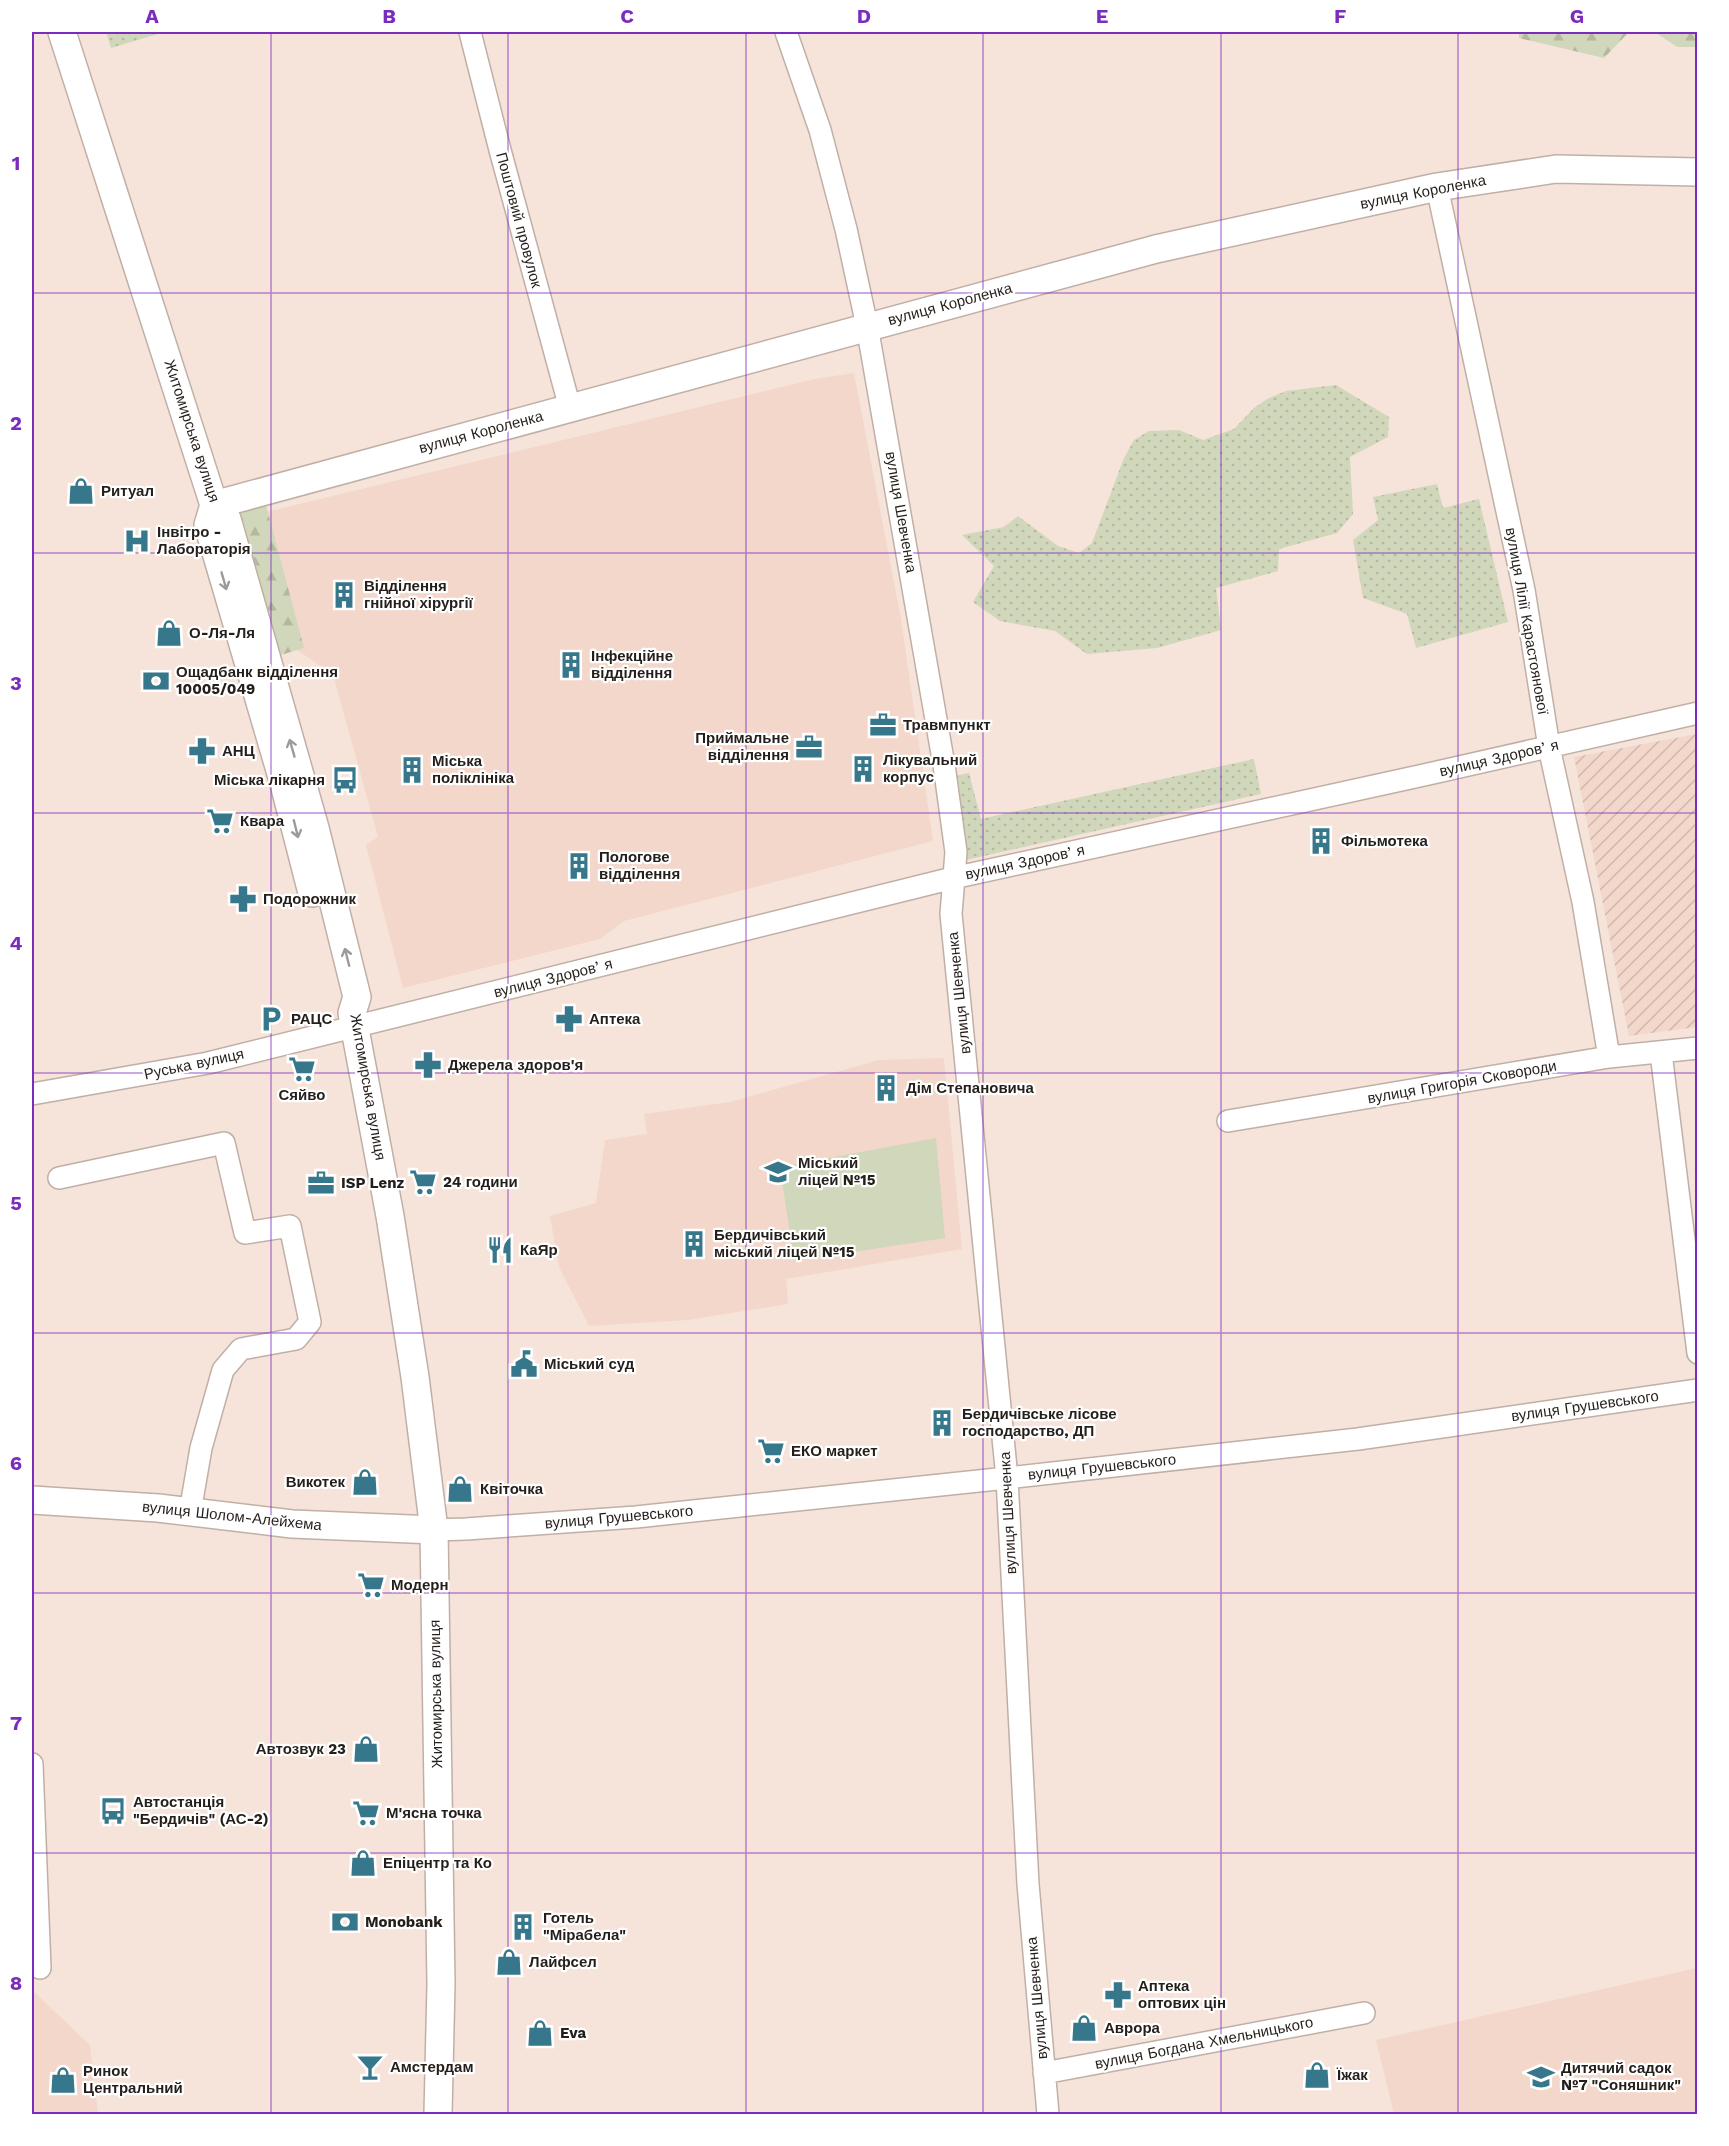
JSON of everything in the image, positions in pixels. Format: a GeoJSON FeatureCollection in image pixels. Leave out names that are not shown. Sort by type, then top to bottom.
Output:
{"type":"FeatureCollection","features":[{"type":"Feature","properties":{"kind":"main road","name":"Житомирська вулиця"},"geometry":{"type":"LineString","coordinates":[[62,32],[214,505],[227,519],[315,828],[357,998],[354,1020],[392,1228],[415,1377],[434,1530],[441,1984],[438,2115]]}},
{"type":"Feature","properties":{"kind":"main road","name":"вулиця Короленка"},"geometry":{"type":"LineString","coordinates":[[214,505],[1156,249],[1437,187],[1556,169],[1698,172]]}},
{"type":"Feature","properties":{"kind":"main road","name":"вулиця Шолом-Алейхема"},"geometry":{"type":"LineString","coordinates":[[32,1500],[158,1508],[292,1524],[434,1530]]}},
{"type":"Feature","properties":{"kind":"street","name":"Поштовий провулок"},"geometry":{"type":"LineString","coordinates":[[470,32],[570,408]]}},
{"type":"Feature","properties":{"kind":"street","name":"вулиця Шевченка"},"geometry":{"type":"LineString","coordinates":[[786,32],[820,130],[846,229],[867,326],[944,765],[956,852],[951,914],[1007,1478],[1028,1884],[1048,2115]]}},
{"type":"Feature","properties":{"kind":"street","name":"вулиця Лілії Карастоянової"},"geometry":{"type":"LineString","coordinates":[[1437,187],[1524,590],[1550,747],[1582,902],[1609,1057]]}},
{"type":"Feature","properties":{"kind":"street","name":"вулиця Здоровʼя"},"geometry":{"type":"LineString","coordinates":[[354,1020],[953,878],[1698,713]]}},
{"type":"Feature","properties":{"kind":"street","name":"Руська вулиця"},"geometry":{"type":"LineString","coordinates":[[32,1094],[208,1063],[354,1020]]}},
{"type":"Feature","properties":{"kind":"street","name":"вулиця Григорія Сковороди"},"geometry":{"type":"LineString","coordinates":[[1228,1121],[1609,1057],[1698,1048]]}},
{"type":"Feature","properties":{"kind":"street"},"geometry":{"type":"LineString","coordinates":[[1661,1053],[1698,1353]]}},
{"type":"Feature","properties":{"kind":"street"},"geometry":{"type":"LineString","coordinates":[[59,1178],[224,1143],[245,1233],[290,1226],[310,1322],[296,1339],[241,1349],[223,1370],[201,1448],[190,1512]]}},
{"type":"Feature","properties":{"kind":"street","name":"вулиця Грушевського"},"geometry":{"type":"LineString","coordinates":[[434,1530],[636,1517],[1007,1478],[1358,1438],[1698,1390]]}},
{"type":"Feature","properties":{"kind":"street"},"geometry":{"type":"LineString","coordinates":[[32,1764],[40,1968]]}},
{"type":"Feature","properties":{"kind":"street","name":"вулиця Богдана Хмельницького"},"geometry":{"type":"LineString","coordinates":[[1044,2073],[1364,2013]]}},
{"type":"Feature","properties":{"kind":"shaded area"},"geometry":{"type":"Polygon","coordinates":[[[854,373],[901,619],[933,841],[624,921],[600,939],[403,988],[366,845],[378,837],[333,675],[292,646],[250,516],[815,379],[854,373]]]}},
{"type":"Feature","properties":{"kind":"shaded area"},"geometry":{"type":"Polygon","coordinates":[[[1697,734],[1697,1027],[1629,1036],[1574,757],[1697,734]]]}},
{"type":"Feature","properties":{"kind":"shaded area","name":"Міський ліцей №15"},"geometry":{"type":"Polygon","coordinates":[[[944,1058],[962,1249],[786,1279],[788,1304],[688,1320],[589,1326],[559,1267],[550,1216],[596,1203],[605,1140],[647,1134],[644,1114],[730,1102],[879,1060],[944,1058]]]}},
{"type":"Feature","properties":{"kind":"shaded area","name":"Дитячий садок №7 \"Соняшник\""},"geometry":{"type":"Polygon","coordinates":[[[1697,1968],[1697,2114],[1394,2114],[1376,2040],[1697,1968]]]}},
{"type":"Feature","properties":{"kind":"shaded area","name":"Ринок Центральний"},"geometry":{"type":"Polygon","coordinates":[[[32,1990],[90,2045],[98,2114],[32,2114],[32,1990]]]}},
{"type":"Feature","properties":{"kind":"green space"},"geometry":{"type":"Polygon","coordinates":[[[106,32],[165,32],[111,48],[106,32]]]}},
{"type":"Feature","properties":{"kind":"green space"},"geometry":{"type":"Polygon","coordinates":[[[1519,32],[1629,32],[1604,58],[1519,38],[1519,32]]]}},
{"type":"Feature","properties":{"kind":"green space"},"geometry":{"type":"Polygon","coordinates":[[[1655,32],[1697,32],[1697,47],[1677,47],[1655,32]]]}},
{"type":"Feature","properties":{"kind":"green space"},"geometry":{"type":"Polygon","coordinates":[[[1336,385],[1389,417],[1388,437],[1350,457],[1353,514],[1337,533],[1279,549],[1278,571],[1216,588],[1221,630],[1157,648],[1087,654],[1055,631],[1000,621],[973,602],[994,566],[962,535],[1004,527],[1018,516],[1058,546],[1079,553],[1092,543],[1124,458],[1134,440],[1149,431],[1179,430],[1203,440],[1234,429],[1254,408],[1267,399],[1286,391],[1336,385]]]}},
{"type":"Feature","properties":{"kind":"green space"},"geometry":{"type":"Polygon","coordinates":[[[1437,484],[1443,508],[1479,499],[1508,622],[1416,648],[1407,614],[1363,598],[1353,540],[1378,520],[1373,497],[1437,484]]]}},
{"type":"Feature","properties":{"kind":"green space"},"geometry":{"type":"Polygon","coordinates":[[[266,505],[304,648],[274,657],[233,513],[266,505]]]}},
{"type":"Feature","properties":{"kind":"green space"},"geometry":{"type":"Polygon","coordinates":[[[1254,759],[1261,794],[966,860],[954,776],[969,773],[981,819],[1254,759]]]}},
{"type":"Feature","properties":{"kind":"green space"},"geometry":{"type":"Polygon","coordinates":[[[936,1138],[945,1238],[794,1261],[780,1167],[936,1138]]]}},
{"type":"Feature","properties":{"kind":"place","name":"Ритуал"},"geometry":{"type":"Point","coordinates":[81,491]}},
{"type":"Feature","properties":{"kind":"place","name":"Інвітро - Лабораторія"},"geometry":{"type":"Point","coordinates":[137,541]}},
{"type":"Feature","properties":{"kind":"place","name":"Відділення гнійної хірургії"},"geometry":{"type":"Point","coordinates":[344,595]}},
{"type":"Feature","properties":{"kind":"place","name":"О-Ля-Ля"},"geometry":{"type":"Point","coordinates":[169,633]}},
{"type":"Feature","properties":{"kind":"place","name":"Інфекційне відділення"},"geometry":{"type":"Point","coordinates":[571,665]}},
{"type":"Feature","properties":{"kind":"place","name":"Ощадбанк відділення 10005/049"},"geometry":{"type":"Point","coordinates":[156,681]}},
{"type":"Feature","properties":{"kind":"place","name":"Травмпункт"},"geometry":{"type":"Point","coordinates":[883,725]}},
{"type":"Feature","properties":{"kind":"place","name":"Приймальне відділення"},"geometry":{"type":"Point","coordinates":[809,747]}},
{"type":"Feature","properties":{"kind":"place","name":"АНЦ"},"geometry":{"type":"Point","coordinates":[202,751]}},
{"type":"Feature","properties":{"kind":"place","name":"Лікувальний корпус"},"geometry":{"type":"Point","coordinates":[863,769]}},
{"type":"Feature","properties":{"kind":"place","name":"Міська поліклініка"},"geometry":{"type":"Point","coordinates":[412,770]}},
{"type":"Feature","properties":{"kind":"place","name":"Міська лікарня"},"geometry":{"type":"Point","coordinates":[345,780]}},
{"type":"Feature","properties":{"kind":"place","name":"Квара"},"geometry":{"type":"Point","coordinates":[220,821]}},
{"type":"Feature","properties":{"kind":"place","name":"Фільмотека"},"geometry":{"type":"Point","coordinates":[1321,841]}},
{"type":"Feature","properties":{"kind":"place","name":"Пологове відділення"},"geometry":{"type":"Point","coordinates":[579,866]}},
{"type":"Feature","properties":{"kind":"place","name":"Подорожник"},"geometry":{"type":"Point","coordinates":[243,899]}},
{"type":"Feature","properties":{"kind":"place","name":"РАЦС"},"geometry":{"type":"Point","coordinates":[271,1019]}},
{"type":"Feature","properties":{"kind":"place","name":"Аптека"},"geometry":{"type":"Point","coordinates":[569,1019]}},
{"type":"Feature","properties":{"kind":"place","name":"Джерела здоров'я"},"geometry":{"type":"Point","coordinates":[428,1065]}},
{"type":"Feature","properties":{"kind":"place","name":"Сяйво"},"geometry":{"type":"Point","coordinates":[302,1069]}},
{"type":"Feature","properties":{"kind":"place","name":"Дім Степановича"},"geometry":{"type":"Point","coordinates":[886,1088]}},
{"type":"Feature","properties":{"kind":"place","name":"Міський ліцей №15"},"geometry":{"type":"Point","coordinates":[778,1172]}},
{"type":"Feature","properties":{"kind":"place","name":"24 години"},"geometry":{"type":"Point","coordinates":[423,1182]}},
{"type":"Feature","properties":{"kind":"place","name":"ISP Lenz"},"geometry":{"type":"Point","coordinates":[321,1183]}},
{"type":"Feature","properties":{"kind":"place","name":"Бердичівський міський ліцей №15"},"geometry":{"type":"Point","coordinates":[694,1244]}},
{"type":"Feature","properties":{"kind":"place","name":"КаЯр"},"geometry":{"type":"Point","coordinates":[500,1250]}},
{"type":"Feature","properties":{"kind":"place","name":"Міський суд"},"geometry":{"type":"Point","coordinates":[524,1364]}},
{"type":"Feature","properties":{"kind":"place","name":"Бердичівське лісове господарство, ДП"},"geometry":{"type":"Point","coordinates":[942,1423]}},
{"type":"Feature","properties":{"kind":"place","name":"ЕКО маркет"},"geometry":{"type":"Point","coordinates":[771,1451]}},
{"type":"Feature","properties":{"kind":"place","name":"Викотек"},"geometry":{"type":"Point","coordinates":[365,1482]}},
{"type":"Feature","properties":{"kind":"place","name":"Квіточка"},"geometry":{"type":"Point","coordinates":[460,1489]}},
{"type":"Feature","properties":{"kind":"place","name":"Модерн"},"geometry":{"type":"Point","coordinates":[371,1585]}},
{"type":"Feature","properties":{"kind":"place","name":"Автозвук 23"},"geometry":{"type":"Point","coordinates":[366,1749]}},
{"type":"Feature","properties":{"kind":"place","name":"Автостанція \"Бердичів\" (АС-2)"},"geometry":{"type":"Point","coordinates":[113,1811]}},
{"type":"Feature","properties":{"kind":"place","name":"М'ясна точка"},"geometry":{"type":"Point","coordinates":[366,1813]}},
{"type":"Feature","properties":{"kind":"place","name":"Епіцентр та Ко"},"geometry":{"type":"Point","coordinates":[363,1863]}},
{"type":"Feature","properties":{"kind":"place","name":"Monobank"},"geometry":{"type":"Point","coordinates":[345,1922]}},
{"type":"Feature","properties":{"kind":"place","name":"Готель \"Мірабела\""},"geometry":{"type":"Point","coordinates":[523,1927]}},
{"type":"Feature","properties":{"kind":"place","name":"Лайфсел"},"geometry":{"type":"Point","coordinates":[509,1962]}},
{"type":"Feature","properties":{"kind":"place","name":"Аптека оптових цін"},"geometry":{"type":"Point","coordinates":[1118,1995]}},
{"type":"Feature","properties":{"kind":"place","name":"Аврора"},"geometry":{"type":"Point","coordinates":[1084,2028]}},
{"type":"Feature","properties":{"kind":"place","name":"Eva"},"geometry":{"type":"Point","coordinates":[540,2033]}},
{"type":"Feature","properties":{"kind":"place","name":"Амстердам"},"geometry":{"type":"Point","coordinates":[370,2067]}},
{"type":"Feature","properties":{"kind":"place","name":"Їжак"},"geometry":{"type":"Point","coordinates":[1317,2075]}},
{"type":"Feature","properties":{"kind":"place","name":"Дитячий садок №7 \"Соняшник\""},"geometry":{"type":"Point","coordinates":[1541,2077]}},
{"type":"Feature","properties":{"kind":"place","name":"Ринок Центральний"},"geometry":{"type":"Point","coordinates":[63,2080]}}]}
